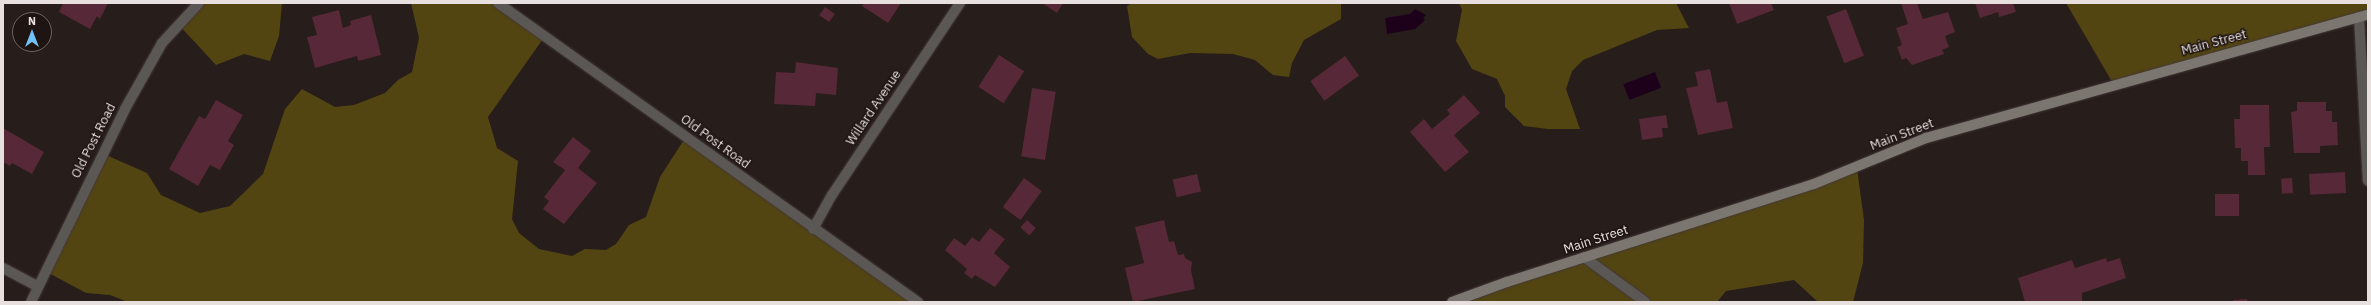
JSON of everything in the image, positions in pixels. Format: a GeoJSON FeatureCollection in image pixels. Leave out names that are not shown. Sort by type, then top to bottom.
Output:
{"type":"FeatureCollection","features":[{"type":"Feature","properties":{"kind":"main road","name":"Main Street"},"geometry":{"type":"LineString","coordinates":[[1452,302],[1584,257],[1814,184],[1926,138],[2364,16]]}},
{"type":"Feature","properties":{"kind":"street","name":"Old Post Road"},"geometry":{"type":"LineString","coordinates":[[31,302],[92,173],[162,43],[199,3]]}},
{"type":"Feature","properties":{"kind":"street","name":"Old Post Road"},"geometry":{"type":"LineString","coordinates":[[498,3],[813,230],[918,302]]}},
{"type":"Feature","properties":{"kind":"street","name":"Willard Avenue"},"geometry":{"type":"LineString","coordinates":[[813,230],[832,195],[960,3]]}},
{"type":"Feature","properties":{"kind":"street"},"geometry":{"type":"LineString","coordinates":[[2364,16],[2368,181]]}},
{"type":"Feature","properties":{"kind":"street"},"geometry":{"type":"LineString","coordinates":[[1584,257],[1645,302]]}},
{"type":"Feature","properties":{"kind":"street"},"geometry":{"type":"LineString","coordinates":[[3,268],[38,287]]}},
{"type":"Feature","properties":{"kind":"shaded area"},"geometry":{"type":"Polygon","coordinates":[[[199,3],[282,3],[279,36],[270,61],[244,54],[216,65],[178,24],[199,3]]]}},
{"type":"Feature","properties":{"kind":"shaded area"},"geometry":{"type":"Polygon","coordinates":[[[411,3],[503,3],[545,36],[488,117],[497,148],[518,161],[512,219],[519,233],[539,249],[572,256],[585,249],[606,250],[616,244],[629,225],[646,217],[660,177],[687,135],[921,302],[128,302],[110,295],[86,293],[45,271],[106,155],[147,173],[161,195],[200,213],[230,206],[263,174],[285,109],[302,89],[335,107],[354,105],[385,93],[398,80],[412,72],[419,38],[411,3]]]}},
{"type":"Feature","properties":{"kind":"shaded area"},"geometry":{"type":"Polygon","coordinates":[[[1132,3],[1341,3],[1341,19],[1304,40],[1292,63],[1289,77],[1273,75],[1255,60],[1233,54],[1190,53],[1158,59],[1148,54],[1132,37],[1127,6],[1132,3]]]}},
{"type":"Feature","properties":{"kind":"shaded area"},"geometry":{"type":"Polygon","coordinates":[[[1459,3],[1676,3],[1689,28],[1657,30],[1583,60],[1572,71],[1566,89],[1580,129],[1548,129],[1524,126],[1505,107],[1505,96],[1497,79],[1472,69],[1456,41],[1462,10],[1459,3]]]}},
{"type":"Feature","properties":{"kind":"shaded area"},"geometry":{"type":"Polygon","coordinates":[[[2066,3],[2368,3],[2368,13],[2114,85],[2066,3]]]}},
{"type":"Feature","properties":{"kind":"shaded area"},"geometry":{"type":"Polygon","coordinates":[[[1415,9],[1426,15],[1423,18],[1425,20],[1415,29],[1387,34],[1385,18],[1410,14],[1415,9]]]}},
{"type":"Feature","properties":{"kind":"shaded area"},"geometry":{"type":"Polygon","coordinates":[[[1655,72],[1661,88],[1629,100],[1623,84],[1655,72]]]}},
{"type":"Feature","properties":{"kind":"shaded area"},"geometry":{"type":"Polygon","coordinates":[[[1857,168],[1864,220],[1863,263],[1853,302],[1818,302],[1794,280],[1726,291],[1717,302],[1443,302],[1857,168]]]}},
{"type":"Feature","properties":{"kind":"building"},"geometry":{"type":"Polygon","coordinates":[[[63,3],[108,3],[100,19],[97,16],[90,29],[59,12],[63,3]]]}},
{"type":"Feature","properties":{"kind":"building"},"geometry":{"type":"Polygon","coordinates":[[[864,3],[901,3],[888,23],[862,6],[864,3]]]}},
{"type":"Feature","properties":{"kind":"building"},"geometry":{"type":"Polygon","coordinates":[[[1042,3],[1063,3],[1057,13],[1042,3]]]}},
{"type":"Feature","properties":{"kind":"building"},"geometry":{"type":"Polygon","coordinates":[[[1729,3],[1771,3],[1774,10],[1737,24],[1729,3]]]}},
{"type":"Feature","properties":{"kind":"building"},"geometry":{"type":"Polygon","coordinates":[[[1901,3],[1917,3],[1923,19],[1948,12],[1955,32],[1945,36],[1949,47],[1942,50],[1944,54],[1912,65],[1906,58],[1902,60],[1897,47],[1902,45],[1896,28],[1908,24],[1901,3]]]}},
{"type":"Feature","properties":{"kind":"building"},"geometry":{"type":"Polygon","coordinates":[[[1975,3],[2013,3],[2016,12],[1999,17],[1998,12],[1980,18],[1975,3]]]}},
{"type":"Feature","properties":{"kind":"building"},"geometry":{"type":"Polygon","coordinates":[[[825,7],[835,14],[829,22],[819,15],[825,7]]]}},
{"type":"Feature","properties":{"kind":"building"},"geometry":{"type":"Polygon","coordinates":[[[1846,9],[1864,56],[1844,63],[1826,17],[1846,9]]]}},
{"type":"Feature","properties":{"kind":"building"},"geometry":{"type":"Polygon","coordinates":[[[339,10],[343,28],[351,25],[350,21],[371,15],[381,55],[358,61],[357,56],[315,68],[307,37],[317,35],[312,17],[339,10]]]}},
{"type":"Feature","properties":{"kind":"building"},"geometry":{"type":"Polygon","coordinates":[[[999,55],[1024,71],[1003,103],[978,87],[999,55]]]}},
{"type":"Feature","properties":{"kind":"building"},"geometry":{"type":"Polygon","coordinates":[[[1345,56],[1359,75],[1324,101],[1310,81],[1345,56]]]}},
{"type":"Feature","properties":{"kind":"building"},"geometry":{"type":"Polygon","coordinates":[[[796,62],[838,68],[836,95],[816,93],[815,106],[774,104],[776,72],[795,73],[796,62]]]}},
{"type":"Feature","properties":{"kind":"building"},"geometry":{"type":"Polygon","coordinates":[[[1710,69],[1717,103],[1727,101],[1733,128],[1698,135],[1686,88],[1698,86],[1695,72],[1710,69]]]}},
{"type":"Feature","properties":{"kind":"building"},"geometry":{"type":"Polygon","coordinates":[[[1032,88],[1056,92],[1045,160],[1021,156],[1032,88]]]}},
{"type":"Feature","properties":{"kind":"building"},"geometry":{"type":"Polygon","coordinates":[[[1464,95],[1480,113],[1454,135],[1469,152],[1445,172],[1410,132],[1424,119],[1432,129],[1450,114],[1447,110],[1464,95]]]}},
{"type":"Feature","properties":{"kind":"building"},"geometry":{"type":"Polygon","coordinates":[[[216,100],[243,115],[228,141],[234,145],[220,170],[210,165],[198,186],[169,169],[199,116],[205,119],[216,100]]]}},
{"type":"Feature","properties":{"kind":"building"},"geometry":{"type":"Polygon","coordinates":[[[2297,102],[2326,102],[2326,111],[2332,111],[2332,122],[2337,122],[2338,145],[2320,146],[2320,153],[2294,153],[2291,112],[2297,111],[2297,102]]]}},
{"type":"Feature","properties":{"kind":"building"},"geometry":{"type":"Polygon","coordinates":[[[2240,105],[2269,105],[2270,147],[2264,147],[2265,175],[2248,175],[2248,161],[2241,161],[2241,148],[2235,148],[2234,119],[2240,119],[2240,105]]]}},
{"type":"Feature","properties":{"kind":"building"},"geometry":{"type":"Polygon","coordinates":[[[1666,115],[1668,128],[1662,128],[1663,137],[1642,140],[1639,119],[1666,115]]]}},
{"type":"Feature","properties":{"kind":"building"},"geometry":{"type":"Polygon","coordinates":[[[3,128],[44,152],[32,174],[12,163],[10,166],[3,162],[3,128]]]}},
{"type":"Feature","properties":{"kind":"building"},"geometry":{"type":"Polygon","coordinates":[[[573,137],[591,151],[578,168],[597,183],[564,224],[543,209],[549,201],[544,197],[565,170],[553,162],[573,137]]]}},
{"type":"Feature","properties":{"kind":"building"},"geometry":{"type":"Polygon","coordinates":[[[2345,172],[2346,193],[2310,195],[2309,174],[2345,172]]]}},
{"type":"Feature","properties":{"kind":"building"},"geometry":{"type":"Polygon","coordinates":[[[1197,174],[1201,192],[1177,197],[1173,180],[1197,174]]]}},
{"type":"Feature","properties":{"kind":"building"},"geometry":{"type":"Polygon","coordinates":[[[1024,178],[1042,191],[1021,220],[1003,207],[1024,178]]]}},
{"type":"Feature","properties":{"kind":"building"},"geometry":{"type":"Polygon","coordinates":[[[2292,178],[2293,193],[2282,194],[2281,179],[2292,178]]]}},
{"type":"Feature","properties":{"kind":"building"},"geometry":{"type":"Polygon","coordinates":[[[2215,194],[2239,194],[2239,216],[2215,216],[2215,194]]]}},
{"type":"Feature","properties":{"kind":"building"},"geometry":{"type":"Polygon","coordinates":[[[1027,220],[1036,228],[1029,235],[1020,227],[1027,220]]]}},
{"type":"Feature","properties":{"kind":"building"},"geometry":{"type":"Polygon","coordinates":[[[1164,220],[1169,242],[1174,241],[1178,255],[1184,254],[1185,258],[1192,262],[1191,270],[1195,289],[1133,302],[1125,268],[1144,263],[1135,227],[1164,220]]]}},
{"type":"Feature","properties":{"kind":"building"},"geometry":{"type":"Polygon","coordinates":[[[990,228],[1005,239],[994,253],[1010,267],[995,287],[975,275],[972,279],[964,273],[967,269],[945,250],[954,238],[965,246],[972,237],[979,242],[990,228]]]}},
{"type":"Feature","properties":{"kind":"building"},"geometry":{"type":"Polygon","coordinates":[[[2106,258],[2107,262],[2120,258],[2126,278],[2082,293],[2082,302],[2025,302],[2018,278],[2072,260],[2075,268],[2106,258]]]}},
{"type":"Feature","properties":{"kind":"building"},"geometry":{"type":"Polygon","coordinates":[[[2247,299],[2248,302],[2233,302],[2233,300],[2247,299]]]}}]}
